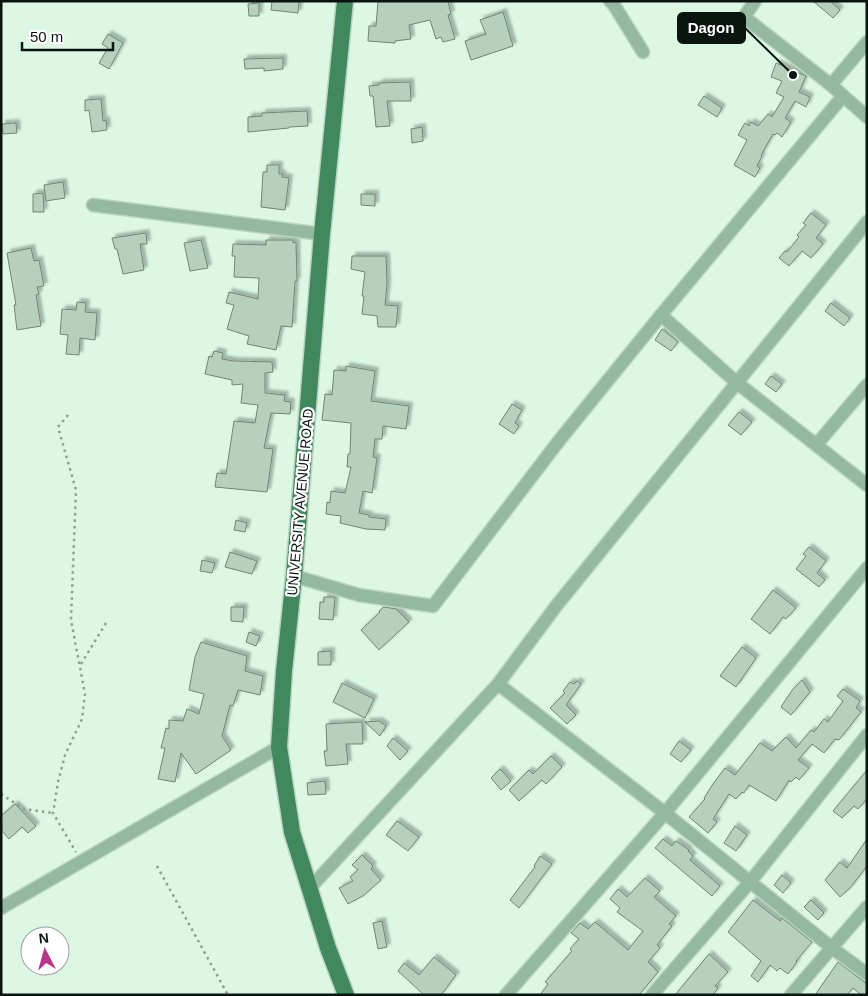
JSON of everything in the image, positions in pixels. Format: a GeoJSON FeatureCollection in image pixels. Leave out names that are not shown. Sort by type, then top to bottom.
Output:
{"type":"FeatureCollection","features":[{"type":"Feature","properties":{"kind":"main road","name":"UNIVERSITY AVENUE ROAD"},"geometry":{"type":"LineString","coordinates":[[345,1],[322,234],[279,748],[292,832],[328,948],[346,995]]}},
{"type":"Feature","properties":{"kind":"street"},"geometry":{"type":"LineString","coordinates":[[610,1],[643,52]]}},
{"type":"Feature","properties":{"kind":"street"},"geometry":{"type":"LineString","coordinates":[[755,1],[744,17],[831,85],[867,117]]}},
{"type":"Feature","properties":{"kind":"street"},"geometry":{"type":"LineString","coordinates":[[831,85],[867,42]]}},
{"type":"Feature","properties":{"kind":"street"},"geometry":{"type":"LineString","coordinates":[[294,576],[359,595],[433,606],[558,442],[661,314],[843,96]]}},
{"type":"Feature","properties":{"kind":"street"},"geometry":{"type":"LineString","coordinates":[[93,206],[322,234]]}},
{"type":"Feature","properties":{"kind":"street"},"geometry":{"type":"LineString","coordinates":[[310,889],[498,684],[557,605],[867,222]]}},
{"type":"Feature","properties":{"kind":"street"},"geometry":{"type":"LineString","coordinates":[[661,314],[736,382],[867,485]]}},
{"type":"Feature","properties":{"kind":"street"},"geometry":{"type":"LineString","coordinates":[[817,444],[867,385]]}},
{"type":"Feature","properties":{"kind":"street"},"geometry":{"type":"LineString","coordinates":[[506,995],[665,813],[867,568]]}},
{"type":"Feature","properties":{"kind":"street"},"geometry":{"type":"LineString","coordinates":[[498,684],[665,813],[867,974]]}},
{"type":"Feature","properties":{"kind":"street"},"geometry":{"type":"LineString","coordinates":[[652,995],[750,882],[867,735]]}},
{"type":"Feature","properties":{"kind":"street"},"geometry":{"type":"LineString","coordinates":[[1,908],[279,748]]}},
{"type":"Feature","properties":{"kind":"street"},"geometry":{"type":"LineString","coordinates":[[791,995],[867,906]]}},
{"type":"Feature","properties":{"kind":"path"},"geometry":{"type":"LineString","coordinates":[[68,415],[58,428],[76,490],[72,620],[85,694],[82,719],[66,755],[58,782],[53,813],[73,848],[84,860]]}},
{"type":"Feature","properties":{"kind":"path"},"geometry":{"type":"LineString","coordinates":[[80,665],[106,623]]}},
{"type":"Feature","properties":{"kind":"path"},"geometry":{"type":"LineString","coordinates":[[1,794],[24,809],[53,813]]}},
{"type":"Feature","properties":{"kind":"path"},"geometry":{"type":"LineString","coordinates":[[157,866],[228,995]]}},
{"type":"Feature","properties":{"kind":"building"},"geometry":{"type":"Polygon","coordinates":[[[272,1],[299,1],[298,13],[271,10],[272,1]]]}},
{"type":"Feature","properties":{"kind":"building"},"geometry":{"type":"Polygon","coordinates":[[[378,1],[448,1],[451,14],[448,15],[455,39],[443,42],[441,37],[436,39],[430,20],[409,25],[411,39],[395,41],[395,43],[368,41],[369,26],[376,26],[378,1]]]}},
{"type":"Feature","properties":{"kind":"building"},"geometry":{"type":"Polygon","coordinates":[[[813,1],[830,1],[840,10],[833,18],[813,1]]]}},
{"type":"Feature","properties":{"kind":"building"},"geometry":{"type":"Polygon","coordinates":[[[259,3],[259,16],[249,16],[248,4],[259,3]]]}},
{"type":"Feature","properties":{"kind":"building"},"geometry":{"type":"Polygon","coordinates":[[[503,12],[513,46],[471,60],[465,41],[486,34],[480,20],[503,12]]]}},
{"type":"Feature","properties":{"kind":"building"},"geometry":{"type":"Polygon","coordinates":[[[108,34],[123,43],[109,69],[99,63],[108,48],[102,44],[108,34]]]}},
{"type":"Feature","properties":{"kind":"building"},"geometry":{"type":"Polygon","coordinates":[[[283,58],[283,69],[264,71],[264,68],[245,69],[244,59],[283,58]]]}},
{"type":"Feature","properties":{"kind":"building"},"geometry":{"type":"Polygon","coordinates":[[[776,63],[806,76],[799,92],[810,97],[806,107],[795,101],[785,118],[791,122],[782,137],[777,133],[773,134],[761,155],[757,166],[760,168],[755,177],[734,165],[747,140],[738,135],[745,123],[749,126],[751,122],[758,126],[768,114],[772,117],[784,97],[776,93],[782,81],[771,77],[776,63]]]}},
{"type":"Feature","properties":{"kind":"building"},"geometry":{"type":"Polygon","coordinates":[[[410,82],[411,101],[387,101],[390,126],[376,127],[373,96],[370,96],[369,86],[379,85],[379,83],[410,82]]]}},
{"type":"Feature","properties":{"kind":"building"},"geometry":{"type":"Polygon","coordinates":[[[704,96],[722,108],[717,117],[698,105],[704,96]]]}},
{"type":"Feature","properties":{"kind":"building"},"geometry":{"type":"Polygon","coordinates":[[[101,99],[103,121],[106,120],[107,130],[92,132],[89,110],[85,111],[85,100],[101,99]]]}},
{"type":"Feature","properties":{"kind":"building"},"geometry":{"type":"Polygon","coordinates":[[[307,111],[308,126],[248,132],[248,117],[262,116],[262,113],[307,111]]]}},
{"type":"Feature","properties":{"kind":"building"},"geometry":{"type":"Polygon","coordinates":[[[16,123],[17,133],[3,134],[2,124],[16,123]]]}},
{"type":"Feature","properties":{"kind":"building"},"geometry":{"type":"Polygon","coordinates":[[[422,127],[423,141],[412,143],[411,129],[422,127]]]}},
{"type":"Feature","properties":{"kind":"building"},"geometry":{"type":"Polygon","coordinates":[[[267,165],[279,165],[279,174],[283,174],[282,177],[289,178],[285,210],[261,207],[263,172],[267,172],[267,165]]]}},
{"type":"Feature","properties":{"kind":"building"},"geometry":{"type":"Polygon","coordinates":[[[63,182],[65,198],[46,201],[44,185],[63,182]]]}},
{"type":"Feature","properties":{"kind":"building"},"geometry":{"type":"Polygon","coordinates":[[[43,193],[44,212],[33,212],[33,194],[43,193]]]}},
{"type":"Feature","properties":{"kind":"building"},"geometry":{"type":"Polygon","coordinates":[[[361,194],[375,194],[375,206],[361,205],[361,194]]]}},
{"type":"Feature","properties":{"kind":"building"},"geometry":{"type":"Polygon","coordinates":[[[811,213],[826,225],[816,238],[823,244],[811,258],[802,251],[789,266],[779,258],[785,251],[787,252],[799,237],[797,235],[806,225],[803,223],[811,213]]]}},
{"type":"Feature","properties":{"kind":"building"},"geometry":{"type":"Polygon","coordinates":[[[146,233],[147,244],[140,244],[144,270],[123,274],[117,249],[115,249],[112,238],[146,233]]]}},
{"type":"Feature","properties":{"kind":"building"},"geometry":{"type":"Polygon","coordinates":[[[201,240],[208,268],[190,271],[184,243],[201,240]]]}},
{"type":"Feature","properties":{"kind":"building"},"geometry":{"type":"Polygon","coordinates":[[[266,240],[293,240],[293,243],[296,242],[297,281],[295,281],[292,327],[281,326],[276,350],[247,344],[249,336],[227,329],[234,305],[226,303],[229,292],[258,299],[259,278],[234,277],[235,256],[232,256],[233,244],[266,245],[266,240]]]}},
{"type":"Feature","properties":{"kind":"building"},"geometry":{"type":"Polygon","coordinates":[[[31,248],[34,261],[39,260],[44,286],[37,287],[39,294],[36,295],[41,326],[17,330],[14,305],[16,305],[7,253],[31,248]]]}},
{"type":"Feature","properties":{"kind":"building"},"geometry":{"type":"Polygon","coordinates":[[[352,256],[386,256],[387,283],[385,305],[398,306],[396,327],[378,327],[377,316],[362,314],[365,272],[351,269],[352,256]]]}},
{"type":"Feature","properties":{"kind":"building"},"geometry":{"type":"Polygon","coordinates":[[[77,302],[86,303],[85,312],[97,313],[95,340],[80,338],[79,355],[66,354],[68,335],[60,334],[62,309],[76,310],[77,302]]]}},
{"type":"Feature","properties":{"kind":"building"},"geometry":{"type":"Polygon","coordinates":[[[831,303],[850,318],[844,326],[825,311],[831,303]]]}},
{"type":"Feature","properties":{"kind":"building"},"geometry":{"type":"Polygon","coordinates":[[[662,329],[678,342],[671,351],[655,340],[662,329]]]}},
{"type":"Feature","properties":{"kind":"building"},"geometry":{"type":"Polygon","coordinates":[[[214,351],[223,353],[222,359],[272,362],[273,372],[265,373],[265,393],[285,395],[284,401],[291,402],[290,414],[271,413],[264,448],[273,449],[267,492],[215,487],[217,473],[226,474],[234,421],[255,423],[258,405],[241,403],[243,384],[232,385],[232,380],[205,374],[209,356],[212,357],[214,351]]]}},
{"type":"Feature","properties":{"kind":"building"},"geometry":{"type":"Polygon","coordinates":[[[346,366],[375,371],[371,401],[409,406],[406,429],[383,426],[382,439],[375,439],[373,457],[377,458],[372,493],[363,491],[359,513],[369,515],[369,517],[386,519],[385,530],[366,529],[340,523],[341,516],[326,514],[327,502],[330,503],[331,491],[345,493],[351,467],[347,467],[348,454],[350,454],[351,423],[322,420],[325,394],[332,395],[334,370],[346,371],[346,366]]]}},
{"type":"Feature","properties":{"kind":"building"},"geometry":{"type":"Polygon","coordinates":[[[771,376],[782,384],[776,392],[765,384],[771,376]]]}},
{"type":"Feature","properties":{"kind":"building"},"geometry":{"type":"Polygon","coordinates":[[[512,404],[522,410],[515,423],[519,426],[514,434],[499,424],[512,404]]]}},
{"type":"Feature","properties":{"kind":"building"},"geometry":{"type":"Polygon","coordinates":[[[739,412],[752,422],[741,435],[728,425],[739,412]]]}},
{"type":"Feature","properties":{"kind":"building"},"geometry":{"type":"Polygon","coordinates":[[[236,520],[247,523],[245,532],[234,530],[236,520]]]}},
{"type":"Feature","properties":{"kind":"building"},"geometry":{"type":"Polygon","coordinates":[[[809,547],[826,561],[817,573],[825,580],[819,587],[796,569],[806,556],[803,554],[809,547]]]}},
{"type":"Feature","properties":{"kind":"building"},"geometry":{"type":"Polygon","coordinates":[[[230,552],[257,561],[252,574],[225,567],[230,552]]]}},
{"type":"Feature","properties":{"kind":"building"},"geometry":{"type":"Polygon","coordinates":[[[202,560],[215,563],[212,573],[200,571],[202,560]]]}},
{"type":"Feature","properties":{"kind":"building"},"geometry":{"type":"Polygon","coordinates":[[[773,590],[796,608],[786,619],[783,617],[770,634],[751,619],[773,590]]]}},
{"type":"Feature","properties":{"kind":"building"},"geometry":{"type":"Polygon","coordinates":[[[324,597],[335,597],[333,620],[319,619],[320,602],[324,602],[324,597]]]}},
{"type":"Feature","properties":{"kind":"building"},"geometry":{"type":"Polygon","coordinates":[[[231,607],[244,607],[243,622],[231,621],[231,607]]]}},
{"type":"Feature","properties":{"kind":"building"},"geometry":{"type":"Polygon","coordinates":[[[384,607],[396,609],[409,622],[379,650],[361,630],[384,607]]]}},
{"type":"Feature","properties":{"kind":"building"},"geometry":{"type":"Polygon","coordinates":[[[249,632],[260,636],[256,646],[246,642],[249,632]]]}},
{"type":"Feature","properties":{"kind":"building"},"geometry":{"type":"Polygon","coordinates":[[[201,642],[247,656],[245,671],[263,676],[260,695],[238,690],[233,706],[230,705],[222,736],[231,750],[196,774],[181,753],[175,782],[158,779],[165,748],[161,748],[166,728],[169,729],[169,720],[183,721],[187,709],[199,714],[204,694],[189,690],[195,657],[201,642]]]}},
{"type":"Feature","properties":{"kind":"building"},"geometry":{"type":"Polygon","coordinates":[[[742,647],[756,658],[736,687],[720,676],[742,647]]]}},
{"type":"Feature","properties":{"kind":"building"},"geometry":{"type":"Polygon","coordinates":[[[331,651],[331,665],[318,665],[318,652],[331,651]]]}},
{"type":"Feature","properties":{"kind":"building"},"geometry":{"type":"Polygon","coordinates":[[[802,680],[810,692],[791,715],[781,707],[793,689],[802,680]]]}},
{"type":"Feature","properties":{"kind":"building"},"geometry":{"type":"Polygon","coordinates":[[[577,681],[581,684],[566,705],[576,715],[567,724],[550,708],[565,693],[563,691],[570,682],[574,684],[577,681]]]}},
{"type":"Feature","properties":{"kind":"building"},"geometry":{"type":"Polygon","coordinates":[[[342,683],[374,699],[365,718],[333,702],[342,683]]]}},
{"type":"Feature","properties":{"kind":"building"},"geometry":{"type":"Polygon","coordinates":[[[843,689],[860,701],[856,708],[861,712],[839,740],[835,739],[824,753],[812,744],[798,760],[809,768],[799,780],[796,777],[791,782],[789,780],[776,801],[749,785],[744,793],[742,792],[736,799],[729,794],[713,819],[717,822],[708,833],[689,817],[705,799],[725,768],[735,775],[760,743],[772,751],[786,737],[796,748],[811,730],[814,732],[824,719],[828,722],[843,701],[837,696],[843,689]]]}},
{"type":"Feature","properties":{"kind":"building"},"geometry":{"type":"Polygon","coordinates":[[[379,721],[386,726],[380,736],[365,722],[379,721]]]}},
{"type":"Feature","properties":{"kind":"building"},"geometry":{"type":"Polygon","coordinates":[[[362,722],[363,744],[346,744],[348,764],[326,766],[324,751],[327,751],[326,724],[362,722]]]}},
{"type":"Feature","properties":{"kind":"building"},"geometry":{"type":"Polygon","coordinates":[[[393,738],[408,751],[400,760],[387,746],[393,738]]]}},
{"type":"Feature","properties":{"kind":"building"},"geometry":{"type":"Polygon","coordinates":[[[679,741],[691,750],[681,762],[670,754],[679,741]]]}},
{"type":"Feature","properties":{"kind":"building"},"geometry":{"type":"Polygon","coordinates":[[[551,756],[562,767],[546,784],[542,780],[519,801],[509,790],[529,770],[533,774],[551,756]]]}},
{"type":"Feature","properties":{"kind":"building"},"geometry":{"type":"Polygon","coordinates":[[[500,769],[511,781],[501,790],[491,778],[500,769]]]}},
{"type":"Feature","properties":{"kind":"building"},"geometry":{"type":"Polygon","coordinates":[[[867,770],[867,799],[858,809],[854,806],[842,818],[833,811],[867,770]]]}},
{"type":"Feature","properties":{"kind":"building"},"geometry":{"type":"Polygon","coordinates":[[[325,781],[326,794],[308,795],[307,783],[325,781]]]}},
{"type":"Feature","properties":{"kind":"building"},"geometry":{"type":"Polygon","coordinates":[[[15,804],[36,826],[28,833],[22,827],[9,839],[1,830],[1,816],[15,804]]]}},
{"type":"Feature","properties":{"kind":"building"},"geometry":{"type":"Polygon","coordinates":[[[397,821],[419,837],[408,851],[386,835],[397,821]]]}},
{"type":"Feature","properties":{"kind":"building"},"geometry":{"type":"Polygon","coordinates":[[[735,826],[747,835],[736,851],[724,843],[735,826]]]}},
{"type":"Feature","properties":{"kind":"building"},"geometry":{"type":"Polygon","coordinates":[[[663,839],[672,846],[676,841],[689,850],[693,856],[690,860],[720,886],[712,896],[655,848],[663,839]]]}},
{"type":"Feature","properties":{"kind":"building"},"geometry":{"type":"Polygon","coordinates":[[[867,839],[867,866],[850,888],[840,897],[825,880],[840,862],[847,868],[867,839]]]}},
{"type":"Feature","properties":{"kind":"building"},"geometry":{"type":"Polygon","coordinates":[[[362,855],[373,866],[371,869],[381,880],[363,896],[348,904],[339,888],[353,881],[350,877],[358,870],[352,865],[362,855]]]}},
{"type":"Feature","properties":{"kind":"building"},"geometry":{"type":"Polygon","coordinates":[[[540,856],[552,864],[519,908],[510,900],[535,867],[540,856]]]}},
{"type":"Feature","properties":{"kind":"building"},"geometry":{"type":"Polygon","coordinates":[[[782,875],[791,883],[783,893],[774,885],[782,875]]]}},
{"type":"Feature","properties":{"kind":"building"},"geometry":{"type":"Polygon","coordinates":[[[645,878],[660,891],[654,897],[676,916],[669,924],[672,926],[657,945],[660,948],[648,962],[658,972],[639,995],[540,995],[548,984],[545,982],[572,951],[570,949],[579,939],[571,933],[580,923],[588,929],[595,922],[628,950],[643,931],[617,912],[620,908],[610,899],[618,889],[627,897],[645,878]]]}},
{"type":"Feature","properties":{"kind":"building"},"geometry":{"type":"Polygon","coordinates":[[[753,900],[780,921],[782,918],[812,942],[788,974],[780,968],[777,971],[770,965],[758,982],[751,976],[761,961],[728,932],[753,900]]]}},
{"type":"Feature","properties":{"kind":"building"},"geometry":{"type":"Polygon","coordinates":[[[811,900],[824,913],[818,920],[804,907],[811,900]]]}},
{"type":"Feature","properties":{"kind":"building"},"geometry":{"type":"Polygon","coordinates":[[[382,921],[387,947],[378,949],[373,923],[382,921]]]}},
{"type":"Feature","properties":{"kind":"building"},"geometry":{"type":"Polygon","coordinates":[[[709,954],[728,972],[715,986],[718,988],[713,995],[675,995],[709,954]]]}},
{"type":"Feature","properties":{"kind":"building"},"geometry":{"type":"Polygon","coordinates":[[[434,957],[456,975],[441,995],[424,995],[398,971],[404,963],[419,975],[434,957]]]}},
{"type":"Feature","properties":{"kind":"building"},"geometry":{"type":"Polygon","coordinates":[[[838,962],[867,984],[867,995],[861,995],[853,988],[847,995],[815,995],[838,962]]]}},
{"type":"Feature","properties":{"kind":"place","name":"Dagon"},"geometry":{"type":"Point","coordinates":[793,75]}}]}
